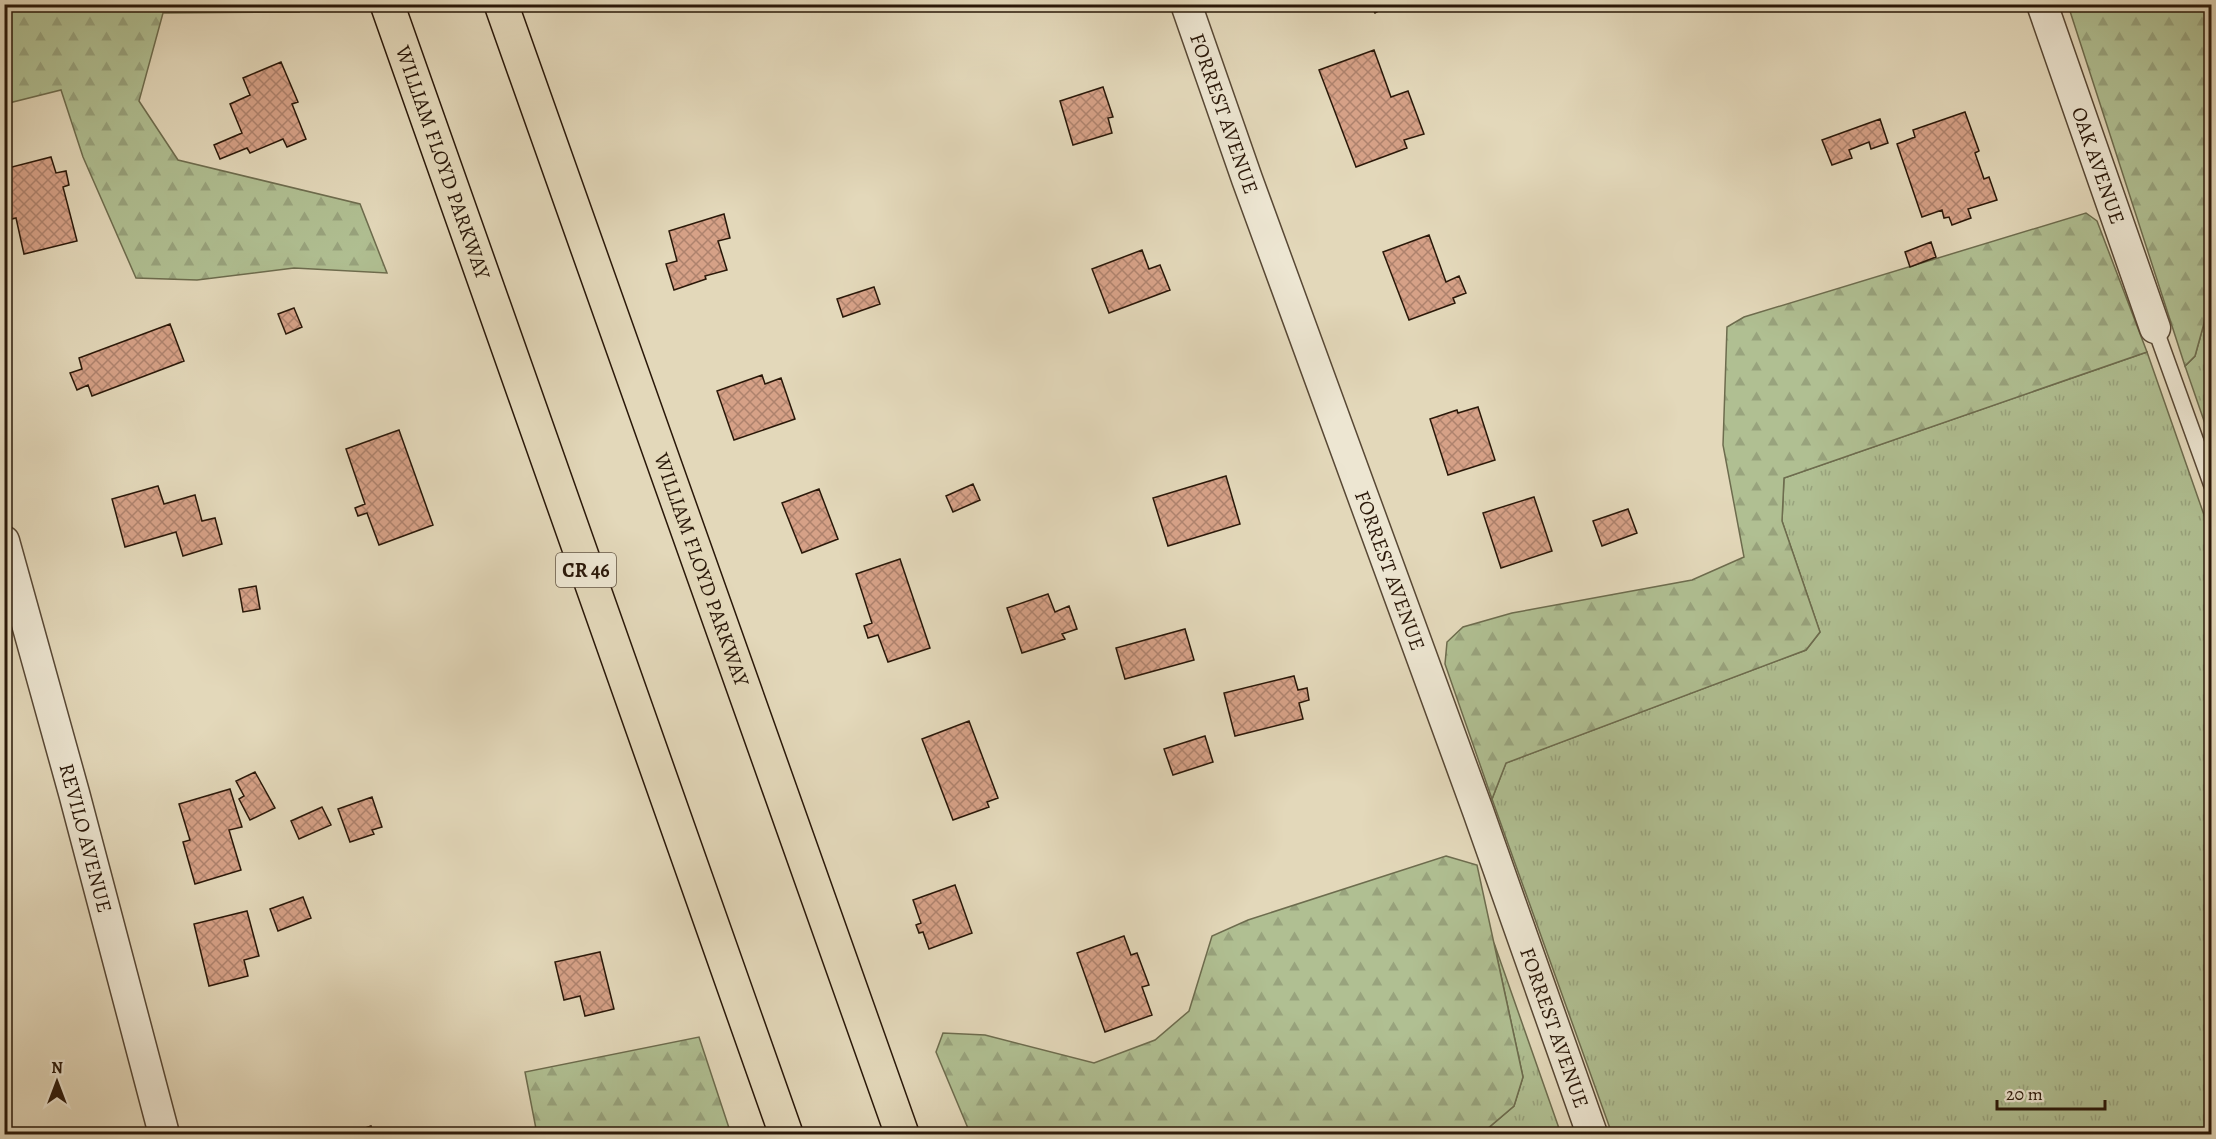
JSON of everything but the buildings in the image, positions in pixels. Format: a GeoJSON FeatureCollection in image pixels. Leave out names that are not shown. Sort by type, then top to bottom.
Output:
{"type":"FeatureCollection","features":[{"type":"Feature","properties":{"kind":"highway","name":"WILLIAM FLOYD PARKWAY"},"geometry":{"type":"LineString","coordinates":[[387,4],[786,1134]]}},
{"type":"Feature","properties":{"kind":"highway","name":"WILLIAM FLOYD PARKWAY"},"geometry":{"type":"LineString","coordinates":[[501,4],[902,1134]]}},
{"type":"Feature","properties":{"kind":"street","name":"FORREST AVENUE"},"geometry":{"type":"LineString","coordinates":[[1185,4],[1478,811],[1592,1134]]}},
{"type":"Feature","properties":{"kind":"street","name":"OAK AVENUE"},"geometry":{"type":"LineString","coordinates":[[2043,4],[2155,328]]}},
{"type":"Feature","properties":{"kind":"street","name":"REVILO AVENUE"},"geometry":{"type":"LineString","coordinates":[[4,540],[164,1134]]}},
{"type":"Feature","properties":{"kind":"lane"},"geometry":{"type":"LineString","coordinates":[[2155,328],[2211,486]]}},
{"type":"Feature","properties":{"kind":"green space"},"geometry":{"type":"Polygon","coordinates":[[[5,4],[296,5],[299,12],[163,13],[139,101],[178,160],[360,204],[387,273],[294,268],[197,280],[136,278],[83,157],[61,90],[5,104],[5,4]]]}},
{"type":"Feature","properties":{"kind":"green space"},"geometry":{"type":"Polygon","coordinates":[[[2068,5],[2211,5],[2211,298],[2195,356],[2185,366],[2068,5]]]}},
{"type":"Feature","properties":{"kind":"green space"},"geometry":{"type":"Polygon","coordinates":[[[2086,213],[2097,221],[2147,352],[1784,478],[1782,521],[1820,632],[1806,650],[1506,763],[1492,799],[1445,664],[1447,642],[1463,627],[1512,613],[1692,580],[1744,557],[1723,445],[1727,327],[1744,317],[2086,213]]]}},
{"type":"Feature","properties":{"kind":"green space"},"geometry":{"type":"Polygon","coordinates":[[[2211,298],[2211,441],[2185,366],[2195,356],[2211,298]]]}},
{"type":"Feature","properties":{"kind":"green space"},"geometry":{"type":"Polygon","coordinates":[[[2147,352],[2211,535],[2211,1134],[1612,1134],[1492,799],[1506,763],[1806,650],[1820,632],[1782,521],[1784,478],[2147,352]]]}},
{"type":"Feature","properties":{"kind":"green space"},"geometry":{"type":"Polygon","coordinates":[[[1446,856],[1477,865],[1523,1077],[1514,1106],[1486,1130],[1485,1134],[970,1133],[936,1052],[943,1033],[985,1035],[1094,1063],[1155,1040],[1189,1011],[1212,936],[1248,920],[1446,856]]]}},
{"type":"Feature","properties":{"kind":"green space"},"geometry":{"type":"Polygon","coordinates":[[[1494,943],[1561,1134],[1485,1134],[1486,1130],[1514,1106],[1523,1077],[1494,943]]]}},
{"type":"Feature","properties":{"kind":"green space"},"geometry":{"type":"Polygon","coordinates":[[[699,1037],[731,1134],[537,1134],[525,1072],[699,1037]]]}}]}
